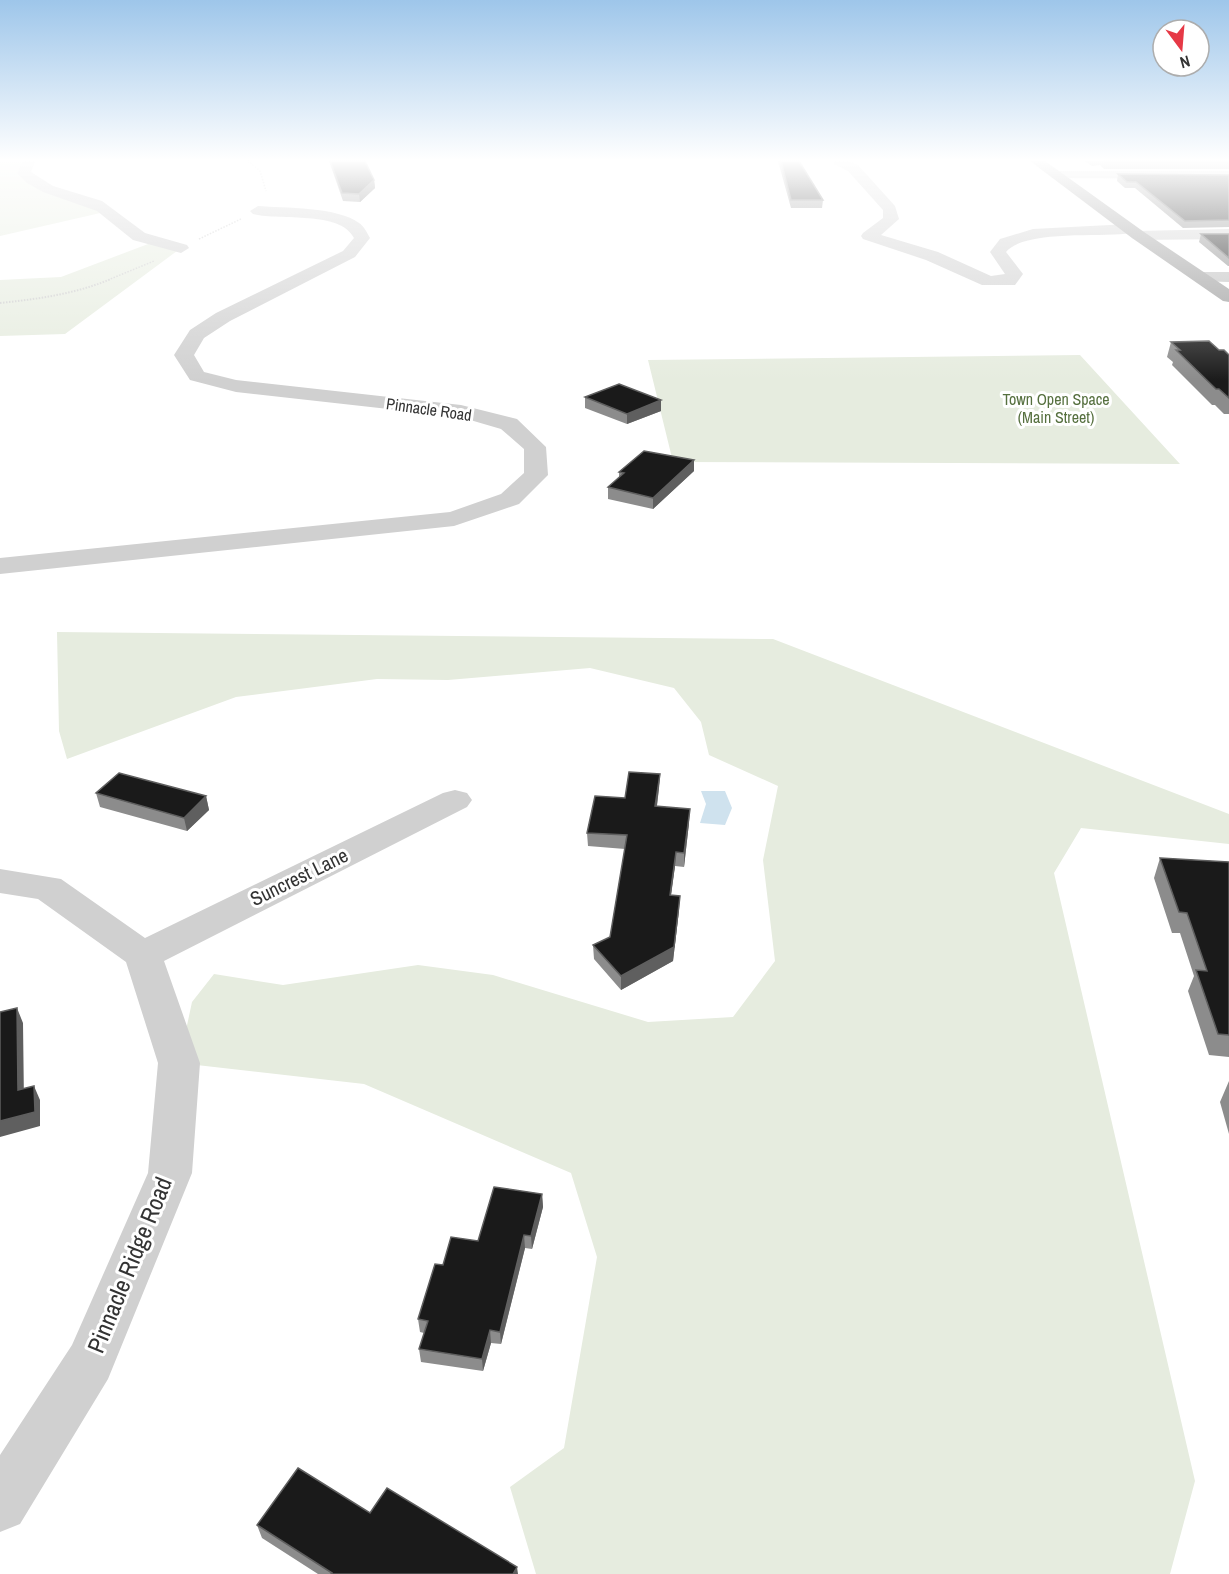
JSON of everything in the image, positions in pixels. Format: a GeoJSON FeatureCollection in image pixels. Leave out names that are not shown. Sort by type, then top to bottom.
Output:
{"type":"FeatureCollection","features":[{"type":"Feature","properties":{"kind":"highway"},"geometry":{"type":"LineString","coordinates":[[1138,234],[1229,297]]}},
{"type":"Feature","properties":{"kind":"main road"},"geometry":{"type":"LineString","coordinates":[[1202,277],[1229,278]]}},
{"type":"Feature","properties":{"kind":"street"},"geometry":{"type":"LineString","coordinates":[[141,234],[181,248]]}},
{"type":"Feature","properties":{"kind":"street","name":"Pinnacle Road"},"geometry":{"type":"LineString","coordinates":[[0,566],[372,530],[454,519],[510,499],[536,475],[535,447],[509,424],[461,411],[236,386],[197,376],[184,355],[197,334],[223,317],[349,254],[362,238],[360,234]]}},
{"type":"Feature","properties":{"kind":"street"},"geometry":{"type":"LineString","coordinates":[[871,234],[869,236],[932,256],[988,281],[1009,281],[1014,274],[998,252],[1006,242],[1031,234]]}},
{"type":"Feature","properties":{"kind":"street","name":"Suncrest Lane"},"geometry":{"type":"LineString","coordinates":[[143,955],[455,800]]}},
{"type":"Feature","properties":{"kind":"street"},"geometry":{"type":"LineString","coordinates":[[0,881],[48,888],[143,955]]}},
{"type":"Feature","properties":{"kind":"street","name":"Pinnacle Ridge Road"},"geometry":{"type":"LineString","coordinates":[[0,1504],[90,1362],[170,1173],[179,1064],[143,955]]}},
{"type":"Feature","properties":{"kind":"path"},"geometry":{"type":"LineString","coordinates":[[0,303],[44,298],[89,288],[209,234]]}},
{"type":"Feature","properties":{"kind":"green space"},"geometry":{"type":"Polygon","coordinates":[[[156,241],[181,248],[65,334],[0,336],[0,280],[61,277],[156,241]]]}},
{"type":"Feature","properties":{"kind":"green space","name":"Town Open Space (Main Street)"},"geometry":{"type":"Polygon","coordinates":[[[1080,355],[1180,464],[673,462],[648,360],[1080,355]]]}},
{"type":"Feature","properties":{"kind":"green space"},"geometry":{"type":"Polygon","coordinates":[[[57,632],[773,639],[1229,814],[1229,844],[1081,828],[1054,873],[1195,1481],[1170,1574],[536,1574],[510,1487],[564,1448],[597,1257],[571,1173],[364,1084],[179,1063],[192,1002],[214,974],[283,985],[418,965],[493,975],[648,1022],[733,1017],[775,961],[763,860],[778,786],[709,755],[701,722],[674,688],[590,668],[448,680],[377,679],[236,697],[67,759],[59,731],[57,632]]]}},
{"type":"Feature","properties":{"kind":"water"},"geometry":{"type":"Polygon","coordinates":[[[701,791],[725,791],[732,808],[725,825],[700,823],[706,804],[701,791]]]}},
{"type":"Feature","properties":{"kind":"building"},"geometry":{"type":"Polygon","coordinates":[[[1202,234],[1229,234],[1229,258],[1202,234]]]}},
{"type":"Feature","properties":{"kind":"building"},"geometry":{"type":"Polygon","coordinates":[[[1209,341],[1229,355],[1229,398],[1216,389],[1176,350],[1180,350],[1171,342],[1209,341]]]}},
{"type":"Feature","properties":{"kind":"building"},"geometry":{"type":"Polygon","coordinates":[[[619,384],[661,400],[627,414],[585,397],[619,384]]]}},
{"type":"Feature","properties":{"kind":"building"},"geometry":{"type":"Polygon","coordinates":[[[644,451],[694,460],[653,498],[608,487],[624,473],[619,472],[644,451]]]}},
{"type":"Feature","properties":{"kind":"building"},"geometry":{"type":"Polygon","coordinates":[[[629,772],[660,774],[655,806],[690,809],[684,853],[676,852],[670,895],[680,896],[674,947],[621,976],[593,945],[610,937],[627,835],[587,833],[595,796],[625,798],[629,772]]]}},
{"type":"Feature","properties":{"kind":"building"},"geometry":{"type":"Polygon","coordinates":[[[119,773],[206,796],[184,818],[96,793],[119,773]]]}},
{"type":"Feature","properties":{"kind":"building"},"geometry":{"type":"Polygon","coordinates":[[[1160,858],[1229,862],[1229,1035],[1218,1034],[1196,970],[1207,971],[1187,913],[1179,912],[1160,858]]]}},
{"type":"Feature","properties":{"kind":"building"},"geometry":{"type":"Polygon","coordinates":[[[17,1008],[18,1090],[34,1086],[35,1112],[0,1121],[0,1012],[17,1008]]]}},
{"type":"Feature","properties":{"kind":"building"},"geometry":{"type":"Polygon","coordinates":[[[494,1187],[542,1194],[531,1236],[524,1235],[500,1332],[490,1330],[482,1359],[419,1349],[428,1321],[418,1319],[435,1264],[443,1265],[451,1237],[478,1241],[494,1187]]]}},
{"type":"Feature","properties":{"kind":"building"},"geometry":{"type":"Polygon","coordinates":[[[298,1468],[370,1513],[387,1488],[517,1567],[513,1574],[331,1574],[257,1525],[298,1468]]]}}]}
